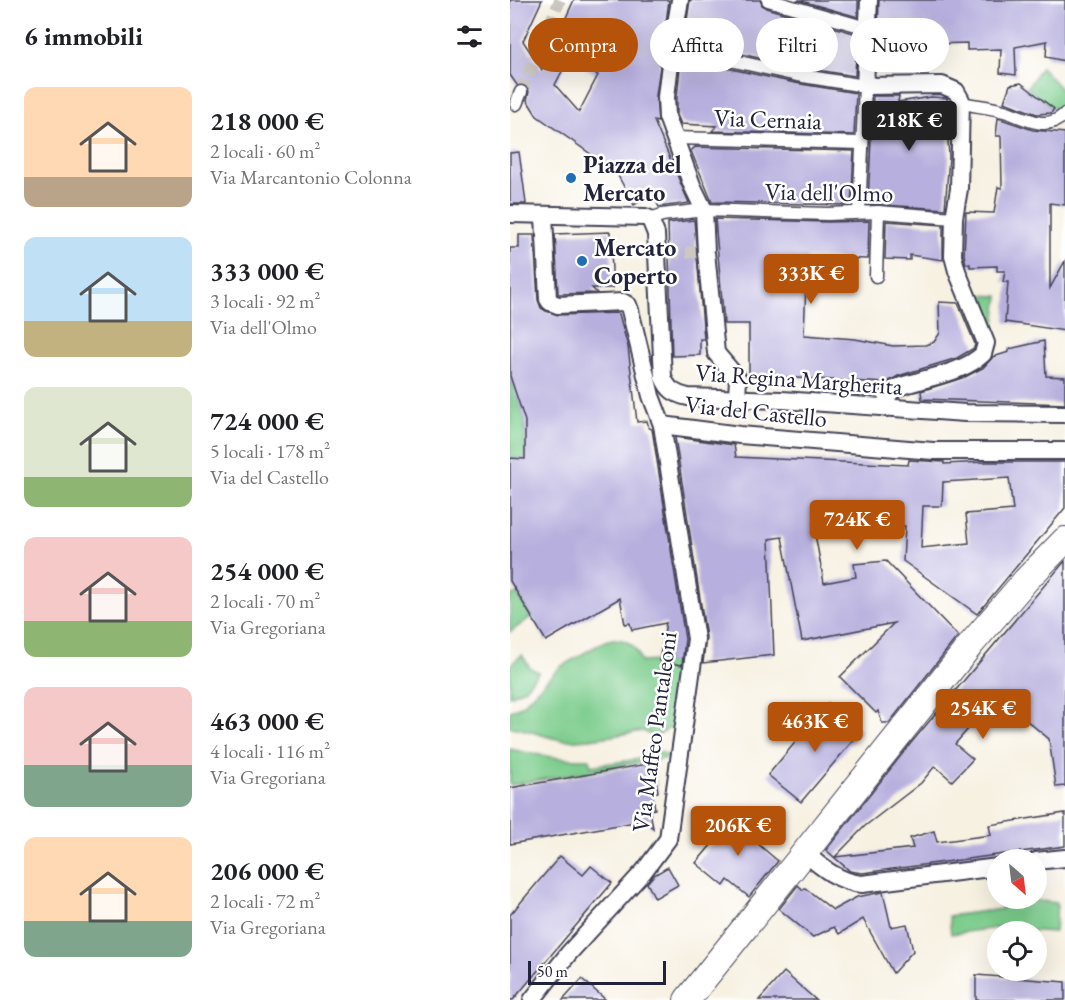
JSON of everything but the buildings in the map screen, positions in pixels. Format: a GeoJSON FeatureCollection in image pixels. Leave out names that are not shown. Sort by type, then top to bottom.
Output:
{"type":"FeatureCollection","features":[{"type":"Feature","properties":{"kind":"main road"},"geometry":{"type":"LineString","coordinates":[[687,1000],[998,612],[1065,540]]}},
{"type":"Feature","properties":{"kind":"street"},"geometry":{"type":"LineString","coordinates":[[677,18],[680,0]]}},
{"type":"Feature","properties":{"kind":"street"},"geometry":{"type":"LineString","coordinates":[[768,0],[850,23]]}},
{"type":"Feature","properties":{"kind":"street"},"geometry":{"type":"LineString","coordinates":[[867,18],[868,0]]}},
{"type":"Feature","properties":{"kind":"street"},"geometry":{"type":"LineString","coordinates":[[744,63],[797,75],[865,86],[942,85],[956,91],[962,103],[959,189],[954,218],[954,261],[984,336],[986,349],[978,360],[966,366],[898,388],[889,395],[885,408]]}},
{"type":"Feature","properties":{"kind":"street"},"geometry":{"type":"LineString","coordinates":[[669,72],[666,106],[674,138],[704,210],[704,252],[716,353],[738,379],[737,397]]}},
{"type":"Feature","properties":{"kind":"street"},"geometry":{"type":"LineString","coordinates":[[859,212],[865,72]]}},
{"type":"Feature","properties":{"kind":"street"},"geometry":{"type":"LineString","coordinates":[[962,103],[1001,110],[1029,121],[1046,124],[1058,121],[1065,114]]}},
{"type":"Feature","properties":{"kind":"street","name":"Via Cernaia"},"geometry":{"type":"LineString","coordinates":[[674,138],[862,143]]}},
{"type":"Feature","properties":{"kind":"street","name":"Via dell'Olmo"},"geometry":{"type":"LineString","coordinates":[[650,219],[662,215],[704,210],[828,214],[879,212],[954,218]]}},
{"type":"Feature","properties":{"kind":"street"},"geometry":{"type":"LineString","coordinates":[[876,276],[879,212]]}},
{"type":"Feature","properties":{"kind":"street"},"geometry":{"type":"LineString","coordinates":[[510,214],[645,217],[650,219]]}},
{"type":"Feature","properties":{"kind":"street","name":"Via del Castello"},"geometry":{"type":"LineString","coordinates":[[544,215],[550,303],[558,305],[623,302],[628,305],[651,396],[662,425],[740,435],[933,451],[1065,451]]}},
{"type":"Feature","properties":{"kind":"street","name":"Via Regina Margherita"},"geometry":{"type":"LineString","coordinates":[[650,219],[662,253],[663,377],[666,385],[678,394],[688,397],[737,397],[965,413],[1065,414]]}},
{"type":"Feature","properties":{"kind":"street","name":"Via Maffeo Pantaleoni"},"geometry":{"type":"LineString","coordinates":[[532,1000],[569,953],[644,871],[668,838],[696,639],[662,425]]}},
{"type":"Feature","properties":{"kind":"street"},"geometry":{"type":"LineString","coordinates":[[805,853],[829,872],[855,884],[874,884],[987,869]]}},
{"type":"Feature","properties":{"kind":"street"},"geometry":{"type":"LineString","coordinates":[[1047,860],[1065,858]]}},
{"type":"Feature","properties":{"kind":"green space"},"geometry":{"type":"Polygon","coordinates":[[[1041,67],[1065,93],[1065,106],[1058,112],[1027,88],[1041,67]]]}},
{"type":"Feature","properties":{"kind":"green space"},"geometry":{"type":"Polygon","coordinates":[[[976,295],[999,296],[995,323],[989,322],[976,295]]]}},
{"type":"Feature","properties":{"kind":"green space"},"geometry":{"type":"Polygon","coordinates":[[[510,376],[525,421],[525,459],[510,458],[510,376]]]}},
{"type":"Feature","properties":{"kind":"green space"},"geometry":{"type":"Polygon","coordinates":[[[518,594],[531,617],[510,632],[510,595],[518,594]]]}},
{"type":"Feature","properties":{"kind":"green space"},"geometry":{"type":"Polygon","coordinates":[[[624,640],[632,645],[641,662],[659,661],[677,664],[675,725],[654,737],[643,731],[572,740],[557,739],[510,727],[510,711],[521,706],[560,667],[605,641],[624,640]]]}},
{"type":"Feature","properties":{"kind":"green space"},"geometry":{"type":"Polygon","coordinates":[[[522,655],[530,668],[539,672],[524,689],[510,696],[510,665],[522,655]]]}},
{"type":"Feature","properties":{"kind":"green space"},"geometry":{"type":"Polygon","coordinates":[[[510,749],[550,757],[589,759],[591,766],[646,758],[646,751],[655,750],[673,757],[510,785],[510,749]]]}},
{"type":"Feature","properties":{"kind":"green space"},"geometry":{"type":"Polygon","coordinates":[[[1047,902],[1057,903],[1055,932],[1047,932],[1047,921],[987,921],[987,929],[951,934],[949,916],[1001,909],[1047,909],[1047,902]]]}},
{"type":"Feature","properties":{"kind":"tunnel"},"geometry":{"type":"LineString","coordinates":[[521,92],[560,0]]}},
{"type":"Feature","properties":{"kind":"tunnel"},"geometry":{"type":"LineString","coordinates":[[668,253],[701,252]]}},
{"type":"Feature","properties":{"kind":"place","name":"Piazza del Mercato"},"geometry":{"type":"Point","coordinates":[571,178]}},
{"type":"Feature","properties":{"kind":"place","name":"Mercato Coperto"},"geometry":{"type":"Point","coordinates":[582,261]}}]}
